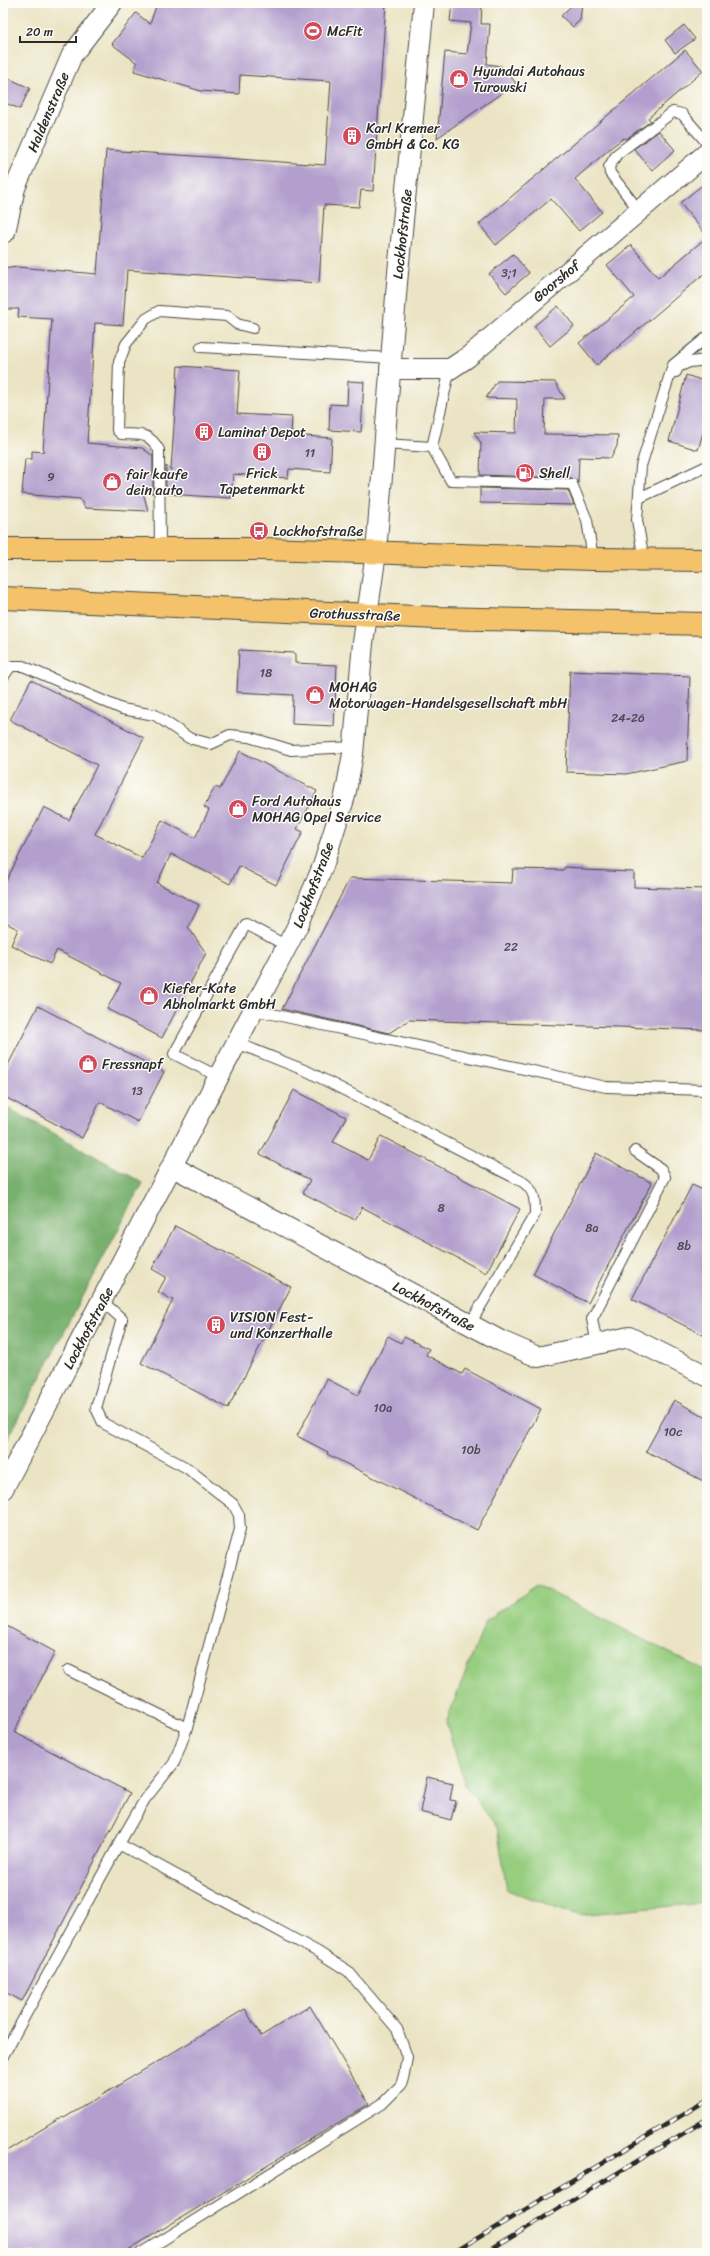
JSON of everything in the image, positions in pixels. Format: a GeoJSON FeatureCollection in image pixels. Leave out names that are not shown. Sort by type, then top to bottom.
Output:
{"type":"FeatureCollection","features":[{"type":"Feature","properties":{"kind":"main road"},"geometry":{"type":"LineString","coordinates":[[3,549],[160,548],[593,559],[707,560]]}},
{"type":"Feature","properties":{"kind":"main road","name":"Grothusstraße"},"geometry":{"type":"LineString","coordinates":[[3,598],[367,614],[707,624]]}},
{"type":"Feature","properties":{"kind":"street","name":"Haldenstraße"},"geometry":{"type":"LineString","coordinates":[[4,232],[15,188],[72,55],[112,3]]}},
{"type":"Feature","properties":{"kind":"street","name":"Lockhofstraße"},"geometry":{"type":"LineString","coordinates":[[3,1489],[288,946],[323,866],[345,796],[354,747],[367,614],[376,553],[390,363],[424,3]]}},
{"type":"Feature","properties":{"kind":"street","name":"Goorshof"},"geometry":{"type":"LineString","coordinates":[[450,369],[468,357],[640,212],[707,153]]}},
{"type":"Feature","properties":{"kind":"street"},"geometry":{"type":"LineString","coordinates":[[390,363],[450,369]]}},
{"type":"Feature","properties":{"kind":"street","name":"Lockhofstraße"},"geometry":{"type":"LineString","coordinates":[[172,1167],[470,1324],[538,1357],[629,1337],[707,1376]]}},
{"type":"Feature","properties":{"kind":"lane"},"geometry":{"type":"LineString","coordinates":[[640,212],[610,173],[609,167],[617,154],[666,115],[673,112],[682,114],[707,143]]}},
{"type":"Feature","properties":{"kind":"lane"},"geometry":{"type":"LineString","coordinates":[[160,548],[159,450],[153,440],[144,435],[121,434],[117,430],[120,362],[126,344],[146,318],[160,311],[227,316],[237,324],[253,328]]}},
{"type":"Feature","properties":{"kind":"lane"},"geometry":{"type":"LineString","coordinates":[[644,560],[637,527],[641,466],[673,365],[707,337]]}},
{"type":"Feature","properties":{"kind":"lane"},"geometry":{"type":"LineString","coordinates":[[201,347],[390,363]]}},
{"type":"Feature","properties":{"kind":"lane"},"geometry":{"type":"LineString","coordinates":[[650,436],[662,418],[678,367],[690,362],[707,360]]}},
{"type":"Feature","properties":{"kind":"lane"},"geometry":{"type":"LineString","coordinates":[[450,369],[432,447],[452,481],[572,484],[587,520],[593,559]]}},
{"type":"Feature","properties":{"kind":"lane"},"geometry":{"type":"LineString","coordinates":[[384,444],[432,447]]}},
{"type":"Feature","properties":{"kind":"lane"},"geometry":{"type":"LineString","coordinates":[[639,498],[707,466]]}},
{"type":"Feature","properties":{"kind":"lane"},"geometry":{"type":"LineString","coordinates":[[3,677],[11,666],[23,666],[122,709],[155,715],[189,738],[210,744],[230,735],[249,736],[291,750],[354,747]]}},
{"type":"Feature","properties":{"kind":"lane"},"geometry":{"type":"LineString","coordinates":[[219,1077],[174,1054],[246,924],[288,946]]}},
{"type":"Feature","properties":{"kind":"lane"},"geometry":{"type":"LineString","coordinates":[[254,1010],[606,1087],[707,1090]]}},
{"type":"Feature","properties":{"kind":"lane"},"geometry":{"type":"LineString","coordinates":[[237,1043],[309,1072],[531,1188],[535,1197],[535,1214],[470,1324]]}},
{"type":"Feature","properties":{"kind":"lane"},"geometry":{"type":"LineString","coordinates":[[597,1344],[592,1319],[665,1177],[662,1169],[635,1151]]}},
{"type":"Feature","properties":{"kind":"lane"},"geometry":{"type":"LineString","coordinates":[[3,2056],[145,1799],[174,1763],[187,1728],[240,1529],[239,1515],[233,1504],[187,1468],[103,1422],[96,1408],[122,1319],[102,1301]]}},
{"type":"Feature","properties":{"kind":"lane"},"geometry":{"type":"LineString","coordinates":[[68,1670],[187,1728]]}},
{"type":"Feature","properties":{"kind":"lane"},"geometry":{"type":"LineString","coordinates":[[119,1844],[318,1952],[348,1971],[397,2029],[406,2057],[401,2085],[382,2104],[142,2253]]}},
{"type":"Feature","properties":{"kind":"green space"},"geometry":{"type":"Polygon","coordinates":[[[3,1105],[143,1183],[3,1448],[3,1105]]]}},
{"type":"Feature","properties":{"kind":"green space"},"geometry":{"type":"Polygon","coordinates":[[[537,1585],[707,1672],[707,1900],[693,1904],[578,1915],[507,1890],[497,1827],[465,1785],[446,1722],[486,1621],[537,1585]]]}},
{"type":"Feature","properties":{"kind":"building"},"geometry":{"type":"Polygon","coordinates":[[[157,3],[386,3],[373,191],[361,190],[359,207],[324,205],[319,283],[127,270],[123,325],[95,323],[87,443],[142,448],[153,456],[153,493],[143,492],[148,511],[85,508],[80,499],[22,494],[25,459],[32,459],[32,451],[43,452],[52,319],[18,317],[19,309],[3,309],[3,269],[17,267],[97,274],[106,150],[325,165],[331,81],[240,75],[239,94],[201,91],[134,71],[137,63],[112,44],[136,13],[150,24],[157,3]]]}},
{"type":"Feature","properties":{"kind":"building"},"geometry":{"type":"Polygon","coordinates":[[[452,3],[482,3],[481,24],[490,24],[487,64],[501,66],[516,83],[437,138],[445,52],[467,54],[471,23],[450,21],[452,3]]]}},
{"type":"Feature","properties":{"kind":"building"},"geometry":{"type":"Polygon","coordinates":[[[574,3],[582,3],[580,20],[573,27],[561,16],[574,3]]]}},
{"type":"Feature","properties":{"kind":"building"},"geometry":{"type":"Polygon","coordinates":[[[684,25],[695,39],[675,53],[665,40],[684,25]]]}},
{"type":"Feature","properties":{"kind":"building"},"geometry":{"type":"Polygon","coordinates":[[[685,50],[703,71],[648,118],[651,121],[626,139],[624,138],[614,145],[575,179],[602,212],[579,231],[551,199],[496,245],[479,224],[685,50]]]}},
{"type":"Feature","properties":{"kind":"building"},"geometry":{"type":"Polygon","coordinates":[[[3,76],[30,88],[20,109],[3,102],[3,76]]]}},
{"type":"Feature","properties":{"kind":"building"},"geometry":{"type":"Polygon","coordinates":[[[659,131],[675,150],[652,170],[634,149],[659,131]]]}},
{"type":"Feature","properties":{"kind":"building"},"geometry":{"type":"Polygon","coordinates":[[[707,181],[707,236],[680,203],[707,181]]]}},
{"type":"Feature","properties":{"kind":"building"},"geometry":{"type":"Polygon","coordinates":[[[707,237],[707,271],[597,365],[579,343],[634,297],[607,265],[631,245],[658,278],[707,237]]]}},
{"type":"Feature","properties":{"kind":"building"},"geometry":{"type":"Polygon","coordinates":[[[513,254],[529,273],[506,293],[489,274],[513,254]]]}},
{"type":"Feature","properties":{"kind":"building"},"geometry":{"type":"Polygon","coordinates":[[[558,306],[574,326],[550,346],[534,326],[558,306]]]}},
{"type":"Feature","properties":{"kind":"building","name":"Laminat Depot"},"geometry":{"type":"Polygon","coordinates":[[[178,366],[240,370],[237,414],[292,417],[291,435],[332,438],[330,472],[289,469],[288,478],[233,474],[231,498],[166,494],[166,466],[171,470],[178,366]]]}},
{"type":"Feature","properties":{"kind":"building"},"geometry":{"type":"Polygon","coordinates":[[[686,375],[707,382],[707,419],[698,450],[669,441],[686,375]]]}},
{"type":"Feature","properties":{"kind":"building"},"geometry":{"type":"Polygon","coordinates":[[[348,381],[364,382],[361,432],[329,430],[330,404],[347,405],[348,381]]]}},
{"type":"Feature","properties":{"kind":"building"},"geometry":{"type":"Polygon","coordinates":[[[497,381],[555,382],[565,399],[545,399],[544,434],[618,435],[617,446],[611,458],[579,457],[578,483],[572,478],[480,475],[481,443],[474,432],[516,433],[517,399],[486,398],[497,381]]]}},
{"type":"Feature","properties":{"kind":"building"},"geometry":{"type":"Polygon","coordinates":[[[480,488],[568,490],[574,505],[480,503],[480,488]]]}},
{"type":"Feature","properties":{"kind":"building"},"geometry":{"type":"Polygon","coordinates":[[[239,650],[295,653],[295,663],[337,665],[334,726],[292,724],[293,695],[237,692],[239,650]]]}},
{"type":"Feature","properties":{"kind":"building"},"geometry":{"type":"Polygon","coordinates":[[[570,671],[690,676],[687,761],[626,774],[566,772],[570,671]]]}},
{"type":"Feature","properties":{"kind":"building"},"geometry":{"type":"Polygon","coordinates":[[[31,680],[144,738],[95,834],[142,858],[162,820],[195,838],[209,810],[204,807],[215,787],[220,789],[240,751],[317,791],[297,829],[303,832],[276,885],[239,866],[230,884],[171,854],[157,883],[199,905],[188,927],[206,953],[162,1038],[107,1009],[121,983],[57,950],[50,964],[11,945],[18,929],[3,922],[3,887],[44,807],[69,820],[97,765],[10,720],[31,680]]]}},
{"type":"Feature","properties":{"kind":"building"},"geometry":{"type":"Polygon","coordinates":[[[565,867],[581,868],[584,870],[634,872],[634,887],[707,889],[707,1030],[409,1020],[389,1033],[282,1009],[350,878],[512,883],[513,869],[563,870],[565,867]]]}},
{"type":"Feature","properties":{"kind":"building","name":"Fressnapf"},"geometry":{"type":"Polygon","coordinates":[[[38,1006],[164,1072],[138,1122],[100,1102],[82,1138],[3,1096],[3,1075],[38,1006]]]}},
{"type":"Feature","properties":{"kind":"building"},"geometry":{"type":"Polygon","coordinates":[[[294,1090],[346,1117],[333,1142],[368,1160],[381,1136],[520,1209],[486,1273],[362,1207],[355,1220],[303,1193],[310,1180],[260,1154],[294,1090]]]}},
{"type":"Feature","properties":{"kind":"building"},"geometry":{"type":"Polygon","coordinates":[[[596,1153],[652,1183],[588,1303],[533,1274],[596,1153]]]}},
{"type":"Feature","properties":{"kind":"building"},"geometry":{"type":"Polygon","coordinates":[[[692,1185],[707,1192],[707,1337],[632,1299],[692,1185]]]}},
{"type":"Feature","properties":{"kind":"building","name":"VISION Fest- und Konzerthalle"},"geometry":{"type":"Polygon","coordinates":[[[175,1226],[291,1287],[228,1408],[141,1363],[173,1300],[158,1292],[166,1277],[152,1269],[175,1226]]]}},
{"type":"Feature","properties":{"kind":"building"},"geometry":{"type":"Polygon","coordinates":[[[388,1336],[401,1343],[404,1337],[429,1349],[426,1355],[462,1374],[465,1369],[541,1409],[477,1530],[327,1454],[328,1452],[297,1436],[327,1379],[358,1395],[388,1336]]]}},
{"type":"Feature","properties":{"kind":"building"},"geometry":{"type":"Polygon","coordinates":[[[674,1400],[707,1418],[707,1483],[646,1451],[674,1400]]]}},
{"type":"Feature","properties":{"kind":"building"},"geometry":{"type":"Polygon","coordinates":[[[3,1624],[55,1652],[14,1732],[130,1793],[22,2001],[3,1991],[3,1624]]]}},
{"type":"Feature","properties":{"kind":"building"},"geometry":{"type":"Polygon","coordinates":[[[427,1777],[453,1783],[450,1800],[456,1801],[451,1820],[420,1812],[427,1777]]]}},
{"type":"Feature","properties":{"kind":"building"},"geometry":{"type":"Polygon","coordinates":[[[310,2006],[369,2104],[123,2253],[3,2253],[3,2153],[245,2009],[261,2036],[310,2006]]]}},
{"type":"Feature","properties":{"kind":"railway"},"geometry":{"type":"LineString","coordinates":[[453,2253],[707,2100]]}},
{"type":"Feature","properties":{"kind":"railway"},"geometry":{"type":"LineString","coordinates":[[485,2253],[707,2119]]}},
{"type":"Feature","properties":{"kind":"place","name":"McFit"},"geometry":{"type":"Point","coordinates":[313,31]}},
{"type":"Feature","properties":{"kind":"place","name":"Hyundai Autohaus Turowski"},"geometry":{"type":"Point","coordinates":[459,79]}},
{"type":"Feature","properties":{"kind":"place","name":"Karl Kremer GmbH & Co. KG"},"geometry":{"type":"Point","coordinates":[352,136]}},
{"type":"Feature","properties":{"kind":"place","name":"Laminat Depot"},"geometry":{"type":"Point","coordinates":[204,432]}},
{"type":"Feature","properties":{"kind":"place","name":"Frick Tapetenmarkt"},"geometry":{"type":"Point","coordinates":[262,452]}},
{"type":"Feature","properties":{"kind":"place","name":"Shell"},"geometry":{"type":"Point","coordinates":[525,473]}},
{"type":"Feature","properties":{"kind":"place","name":"fair kaufe dein auto"},"geometry":{"type":"Point","coordinates":[112,482]}},
{"type":"Feature","properties":{"kind":"place","name":"Lockhofstraße"},"geometry":{"type":"Point","coordinates":[259,531]}},
{"type":"Feature","properties":{"kind":"place","name":"MOHAG Motorwagen-Handelsgesellschaft mbH"},"geometry":{"type":"Point","coordinates":[315,695]}},
{"type":"Feature","properties":{"kind":"place","name":"Ford Autohaus MOHAG Opel Service"},"geometry":{"type":"Point","coordinates":[238,809]}},
{"type":"Feature","properties":{"kind":"place","name":"Kiefer-Kate Abholmarkt GmbH"},"geometry":{"type":"Point","coordinates":[149,996]}},
{"type":"Feature","properties":{"kind":"place","name":"Fressnapf"},"geometry":{"type":"Point","coordinates":[88,1064]}},
{"type":"Feature","properties":{"kind":"place","name":"VISION Fest- und Konzerthalle"},"geometry":{"type":"Point","coordinates":[216,1325]}}]}
